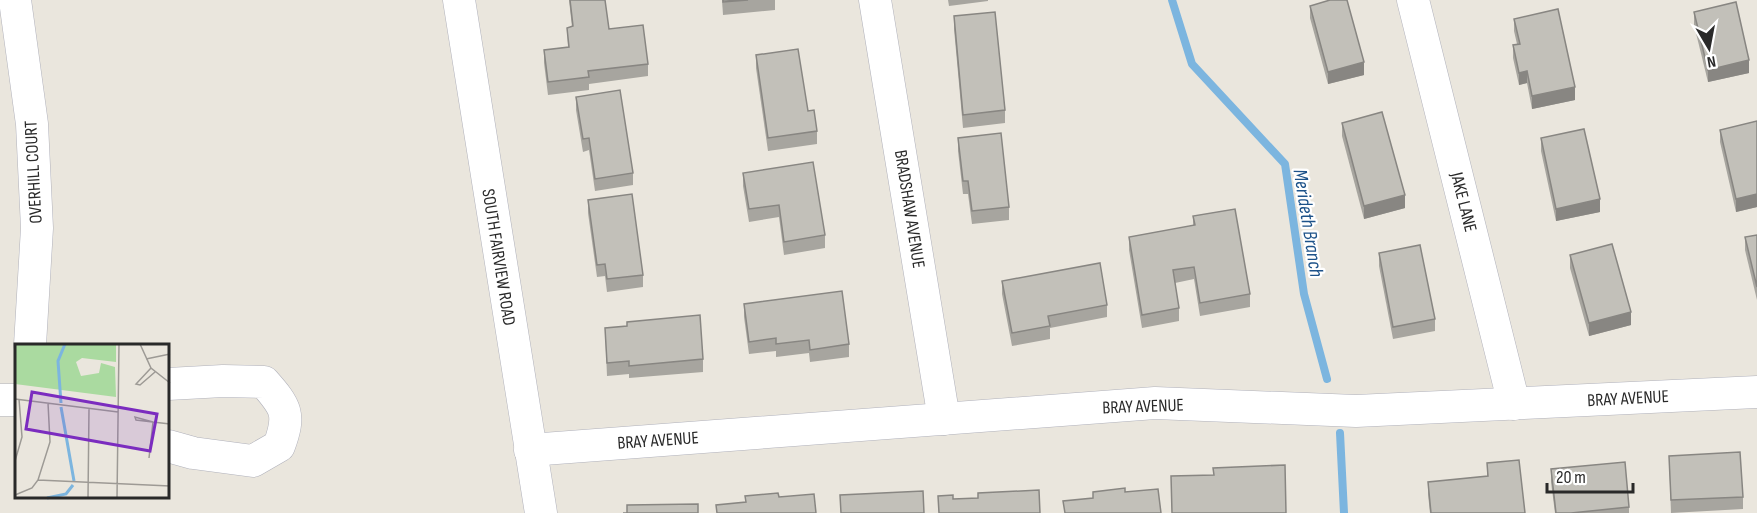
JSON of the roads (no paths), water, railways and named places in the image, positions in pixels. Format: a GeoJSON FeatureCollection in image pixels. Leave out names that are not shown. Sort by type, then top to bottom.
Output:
{"type":"FeatureCollection","features":[{"type":"Feature","properties":{"kind":"street","name":"OVERHILL COURT"},"geometry":{"type":"LineString","coordinates":[[15,0],[32,124],[36,217],[30,344]]}},
{"type":"Feature","properties":{"kind":"street","name":"SOUTH FAIRVIEW ROAD"},"geometry":{"type":"LineString","coordinates":[[459,0],[541,513]]}},
{"type":"Feature","properties":{"kind":"street","name":"BRADSHAW AVENUE"},"geometry":{"type":"LineString","coordinates":[[875,0],[944,419]]}},
{"type":"Feature","properties":{"kind":"street","name":"JAKE LANE"},"geometry":{"type":"LineString","coordinates":[[1413,0],[1514,404]]}},
{"type":"Feature","properties":{"kind":"street"},"geometry":{"type":"LineString","coordinates":[[170,384],[223,381],[264,382],[282,402],[287,425],[279,446],[252,461],[193,453],[170,447]]}},
{"type":"Feature","properties":{"kind":"street","name":"BRAY AVENUE"},"geometry":{"type":"LineString","coordinates":[[530,450],[1155,404],[1356,411],[1757,392]]}},
{"type":"Feature","properties":{"kind":"waterway","name":"Merideth Branch"},"geometry":{"type":"LineString","coordinates":[[1172,0],[1192,64],[1285,164],[1304,294],[1327,379]]}},
{"type":"Feature","properties":{"kind":"waterway","name":"Merideth Branch"},"geometry":{"type":"LineString","coordinates":[[1340,433],[1344,513]]}}]}
